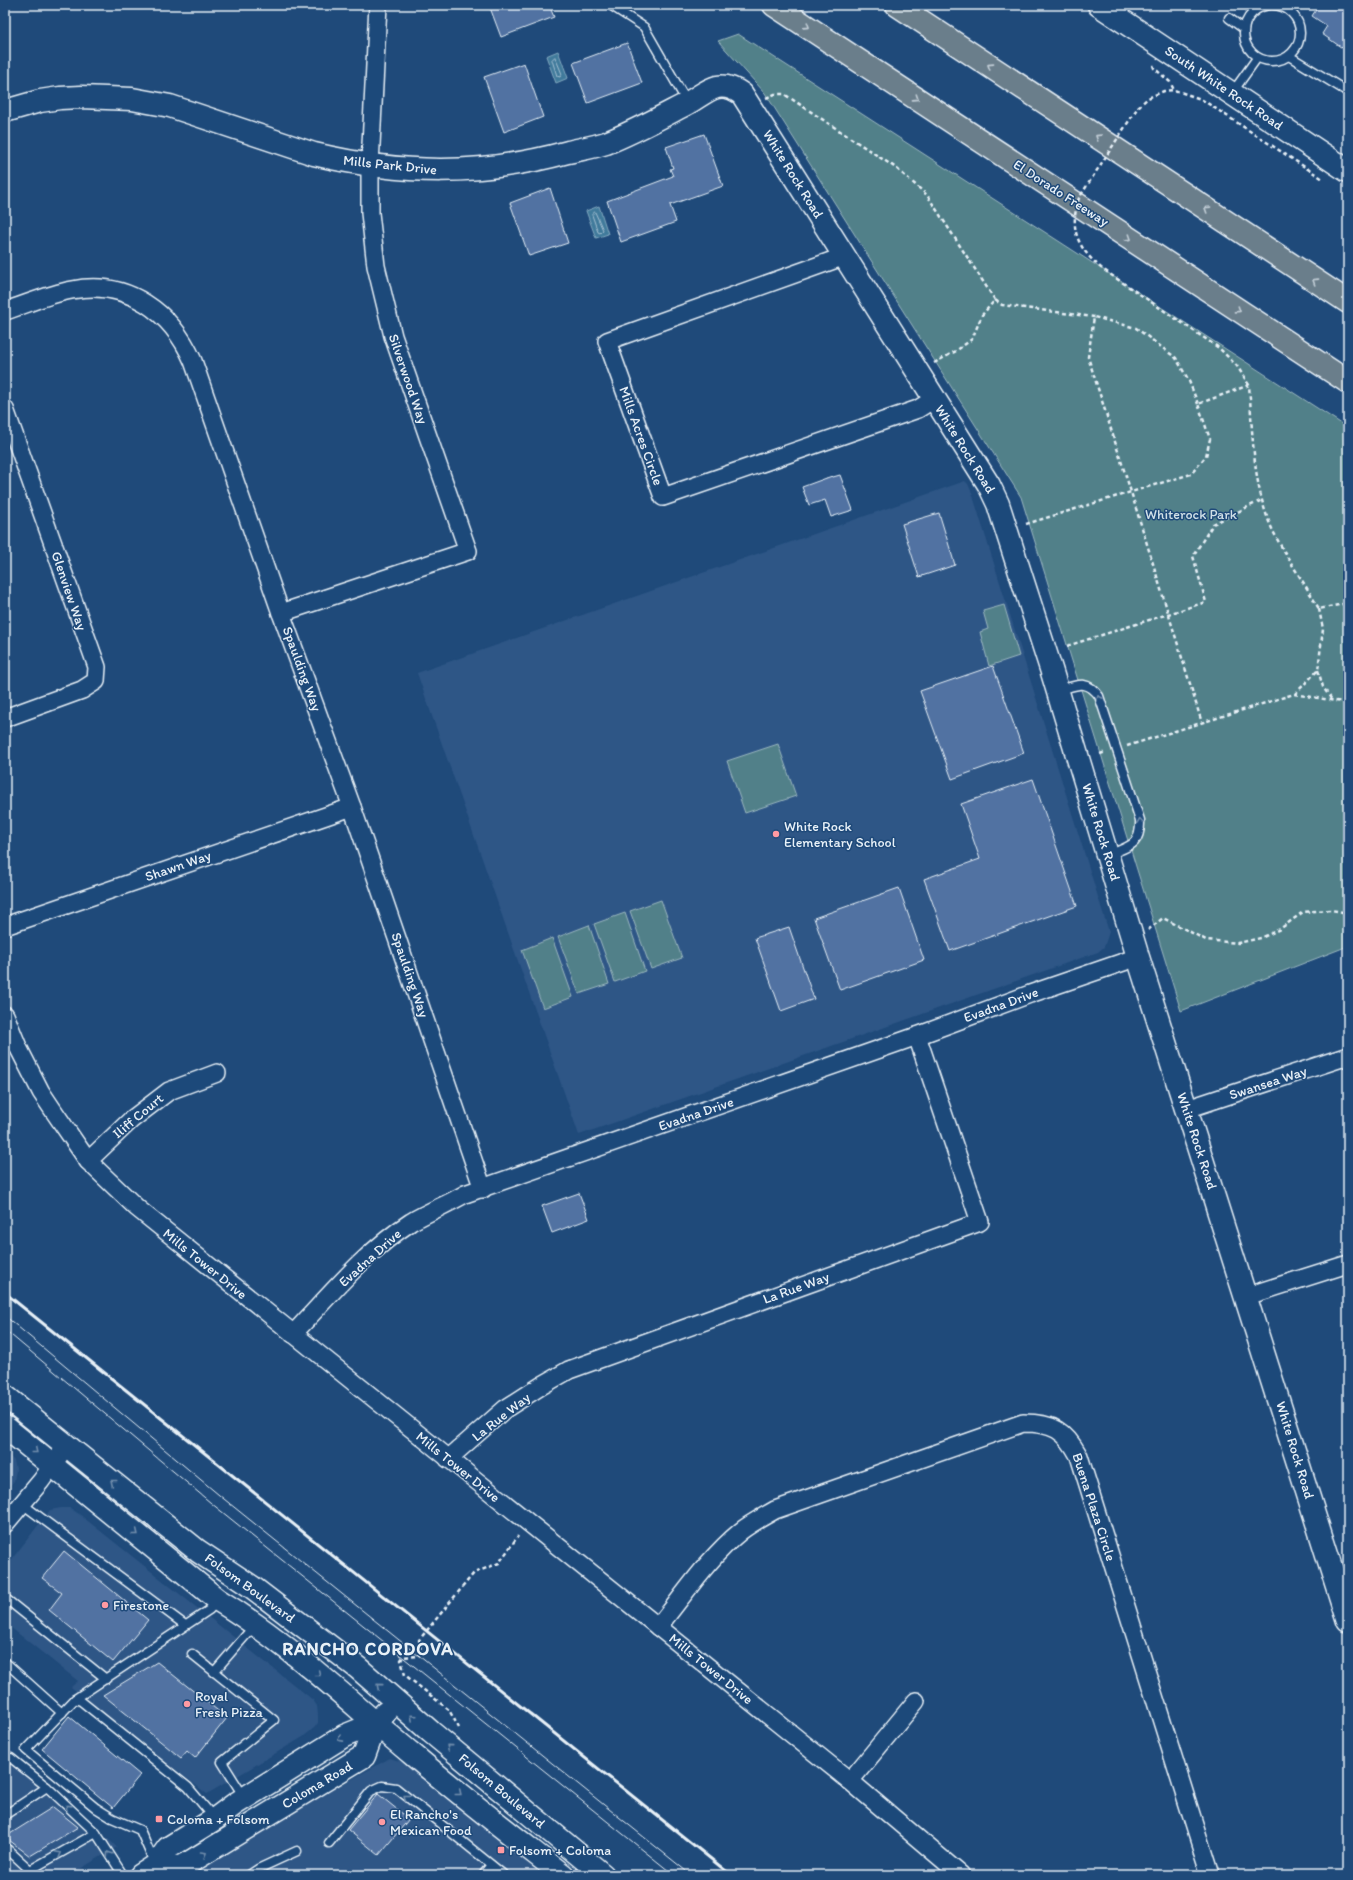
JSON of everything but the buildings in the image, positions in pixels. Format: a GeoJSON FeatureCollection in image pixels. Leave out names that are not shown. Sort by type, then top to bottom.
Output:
{"type":"FeatureCollection","features":[{"type":"Feature","properties":{"kind":"highway","name":"El Dorado Freeway"},"geometry":{"type":"LineString","coordinates":[[774,5],[1348,382]]}},
{"type":"Feature","properties":{"kind":"highway"},"geometry":{"type":"LineString","coordinates":[[897,5],[1348,302]]}},
{"type":"Feature","properties":{"kind":"street","name":"Silverwood Way"},"geometry":{"type":"LineString","coordinates":[[281,613],[468,551],[393,336],[383,301],[376,266],[370,213],[370,166],[378,5]]}},
{"type":"Feature","properties":{"kind":"street","name":"South White Rock Road"},"geometry":{"type":"LineString","coordinates":[[1099,5],[1348,172]]}},
{"type":"Feature","properties":{"kind":"street","name":"Mills Park Drive"},"geometry":{"type":"LineString","coordinates":[[5,111],[40,101],[60,98],[81,97],[132,99],[170,106],[314,154],[370,166],[419,170],[468,170],[538,160],[606,143],[717,87],[732,87],[742,94]]}},
{"type":"Feature","properties":{"kind":"street","name":"White Rock Road"},"geometry":{"type":"LineString","coordinates":[[742,94],[989,485],[998,504],[1057,690],[1138,957],[1247,1296],[1348,1621]]}},
{"type":"Feature","properties":{"kind":"street","name":"Mills Acres Circle"},"geometry":{"type":"LineString","coordinates":[[845,256],[607,341],[663,497],[918,409],[934,399]]}},
{"type":"Feature","properties":{"kind":"street","name":"Spaulding Way"},"geometry":{"type":"LineString","coordinates":[[5,311],[73,290],[92,288],[111,290],[129,295],[162,315],[175,328],[186,344],[194,362],[281,613],[352,807],[483,1189]]}},
{"type":"Feature","properties":{"kind":"street","name":"Glenview Way"},"geometry":{"type":"LineString","coordinates":[[5,409],[96,667],[96,681],[82,690],[5,718]]}},
{"type":"Feature","properties":{"kind":"street","name":"Shawn Way"},"geometry":{"type":"LineString","coordinates":[[5,926],[352,807]]}},
{"type":"Feature","properties":{"kind":"street","name":"Evadna Drive"},"geometry":{"type":"LineString","coordinates":[[293,1334],[351,1272],[381,1244],[412,1222],[465,1194],[483,1189],[918,1036],[1030,994],[1138,957]]}},
{"type":"Feature","properties":{"kind":"street","name":"Mills Tower Drive"},"geometry":{"type":"LineString","coordinates":[[5,1015],[18,1047],[42,1092],[88,1161],[137,1208],[850,1781],[961,1875]]}},
{"type":"Feature","properties":{"kind":"street","name":"La Rue Way"},"geometry":{"type":"LineString","coordinates":[[448,1459],[505,1409],[569,1370],[980,1222],[918,1036]]}},
{"type":"Feature","properties":{"kind":"street","name":"Swansea Way"},"geometry":{"type":"LineString","coordinates":[[1187,1109],[1348,1056]]}},
{"type":"Feature","properties":{"kind":"street","name":"Iliff Court"},"geometry":{"type":"LineString","coordinates":[[88,1161],[131,1120],[169,1091],[217,1073]]}},
{"type":"Feature","properties":{"kind":"street"},"geometry":{"type":"LineString","coordinates":[[1247,1296],[1348,1264]]}},
{"type":"Feature","properties":{"kind":"street","name":"Folsom Boulevard"},"geometry":{"type":"LineString","coordinates":[[5,1396],[198,1551],[252,1587],[358,1668],[398,1691],[431,1732],[603,1875]]}},
{"type":"Feature","properties":{"kind":"street","name":"Buena Plaza Circle"},"geometry":{"type":"LineString","coordinates":[[658,1627],[727,1543],[742,1530],[775,1510],[1023,1423],[1041,1423],[1058,1429],[1071,1440],[1080,1456],[1210,1875]]}},
{"type":"Feature","properties":{"kind":"street","name":"Folsom Boulevard"},"geometry":{"type":"LineString","coordinates":[[5,1427],[218,1600],[256,1624],[339,1690],[376,1723],[554,1870]]}},
{"type":"Feature","properties":{"kind":"street"},"geometry":{"type":"LineString","coordinates":[[5,1524],[53,1465],[67,1445]]}},
{"type":"Feature","properties":{"kind":"street","name":"Coloma Road"},"geometry":{"type":"LineString","coordinates":[[148,1871],[182,1867],[364,1756],[376,1723],[398,1691]]}},
{"type":"Feature","properties":{"kind":"street"},"geometry":{"type":"LineString","coordinates":[[850,1781],[916,1701]]}},
{"type":"Feature","properties":{"kind":"street","name":"Coloma Road"},"geometry":{"type":"LineString","coordinates":[[148,1871],[168,1848],[215,1819],[235,1804],[344,1736],[376,1723]]}},
{"type":"Feature","properties":{"kind":"lane"},"geometry":{"type":"LineString","coordinates":[[610,5],[644,27],[687,103]]}},
{"type":"Feature","properties":{"kind":"lane"},"geometry":{"type":"LineString","coordinates":[[1277,5],[1287,9],[1295,17],[1300,27],[1300,38],[1296,48],[1289,56],[1279,61],[1268,62],[1257,58],[1249,50],[1244,40],[1244,29],[1248,18],[1255,10],[1265,6],[1277,5]]}},
{"type":"Feature","properties":{"kind":"lane"},"geometry":{"type":"LineString","coordinates":[[1229,18],[1244,29]]}},
{"type":"Feature","properties":{"kind":"lane"},"geometry":{"type":"LineString","coordinates":[[1289,56],[1348,92]]}},
{"type":"Feature","properties":{"kind":"lane"},"geometry":{"type":"LineString","coordinates":[[1231,93],[1257,58]]}},
{"type":"Feature","properties":{"kind":"lane"},"geometry":{"type":"LineString","coordinates":[[1057,690],[1084,684],[1088,685],[1099,696],[1134,798],[1140,820],[1141,832],[1133,844],[1108,856]]}},
{"type":"Feature","properties":{"kind":"lane"},"geometry":{"type":"LineString","coordinates":[[21,1503],[185,1625]]}},
{"type":"Feature","properties":{"kind":"lane"},"geometry":{"type":"LineString","coordinates":[[5,1598],[106,1679]]}},
{"type":"Feature","properties":{"kind":"lane"},"geometry":{"type":"LineString","coordinates":[[148,1871],[140,1830],[112,1818],[96,1808],[26,1750],[76,1699],[209,1610],[218,1600]]}},
{"type":"Feature","properties":{"kind":"lane"},"geometry":{"type":"LineString","coordinates":[[214,1672],[256,1624]]}},
{"type":"Feature","properties":{"kind":"lane"},"geometry":{"type":"LineString","coordinates":[[192,1654],[274,1720],[222,1762],[245,1798]]}},
{"type":"Feature","properties":{"kind":"lane"},"geometry":{"type":"LineString","coordinates":[[5,1662],[62,1712]]}},
{"type":"Feature","properties":{"kind":"lane"},"geometry":{"type":"LineString","coordinates":[[76,1699],[81,1701],[188,1787],[215,1819]]}},
{"type":"Feature","properties":{"kind":"lane"},"geometry":{"type":"LineString","coordinates":[[5,1761],[11,1758],[47,1787],[96,1833],[123,1875]]}},
{"type":"Feature","properties":{"kind":"lane"},"geometry":{"type":"LineString","coordinates":[[329,1843],[372,1791],[382,1786],[396,1788],[504,1875]]}},
{"type":"Feature","properties":{"kind":"lane"},"geometry":{"type":"LineString","coordinates":[[5,1815],[47,1787]]}},
{"type":"Feature","properties":{"kind":"lane"},"geometry":{"type":"LineString","coordinates":[[5,1847],[30,1870],[96,1833]]}},
{"type":"Feature","properties":{"kind":"lane"},"geometry":{"type":"LineString","coordinates":[[249,1875],[258,1869],[296,1851]]}},
{"type":"Feature","properties":{"kind":"lane"},"geometry":{"type":"LineString","coordinates":[[483,1875],[491,1865]]}},
{"type":"Feature","properties":{"kind":"path"},"geometry":{"type":"LineString","coordinates":[[1152,61],[1154,68],[1170,82],[1174,90]]}},
{"type":"Feature","properties":{"kind":"path"},"geometry":{"type":"LineString","coordinates":[[1323,179],[1201,99],[1174,90],[1164,91],[1148,98],[1138,107],[1079,198],[1074,212],[1074,227],[1078,241],[1088,257],[1101,268],[1219,348],[1237,366],[1248,386],[1255,466],[1262,500],[1274,532],[1319,609],[1323,629],[1318,670],[1322,687],[1332,700]]}},
{"type":"Feature","properties":{"kind":"path"},"geometry":{"type":"LineString","coordinates":[[765,98],[775,94],[784,94],[896,168],[927,195],[995,300],[1002,304],[1094,317],[1136,328],[1176,358],[1190,381],[1210,439],[1206,456],[1191,474],[1026,524]]}},
{"type":"Feature","properties":{"kind":"path"},"geometry":{"type":"LineString","coordinates":[[933,364],[956,352],[972,339],[982,315],[995,300]]}},
{"type":"Feature","properties":{"kind":"path"},"geometry":{"type":"LineString","coordinates":[[1094,317],[1088,357],[1202,723]]}},
{"type":"Feature","properties":{"kind":"path"},"geometry":{"type":"LineString","coordinates":[[1198,404],[1248,386]]}},
{"type":"Feature","properties":{"kind":"path"},"geometry":{"type":"LineString","coordinates":[[1067,646],[1206,602],[1193,556],[1213,524],[1262,500]]}},
{"type":"Feature","properties":{"kind":"path"},"geometry":{"type":"LineString","coordinates":[[1319,609],[1348,603]]}},
{"type":"Feature","properties":{"kind":"path"},"geometry":{"type":"LineString","coordinates":[[1294,694],[1318,670]]}},
{"type":"Feature","properties":{"kind":"path"},"geometry":{"type":"LineString","coordinates":[[1126,746],[1294,694],[1348,703]]}},
{"type":"Feature","properties":{"kind":"path"},"geometry":{"type":"LineString","coordinates":[[1152,927],[1163,918],[1206,940],[1238,942],[1261,938],[1280,929],[1303,912],[1331,910],[1348,913]]}},
{"type":"Feature","properties":{"kind":"path"},"geometry":{"type":"LineString","coordinates":[[460,1730],[449,1710],[405,1675],[401,1660],[403,1657],[418,1656],[421,1652],[419,1640],[474,1572],[499,1563],[528,1523]]}},
{"type":"Feature","properties":{"kind":"path"},"geometry":{"type":"LineString","coordinates":[[398,1691],[405,1675]]}},
{"type":"Feature","properties":{"kind":"shaded area","name":"White Rock Elementary School"},"geometry":{"type":"Polygon","coordinates":[[[965,481],[972,493],[1109,932],[1104,947],[1098,952],[579,1135],[417,673],[965,481]]]}},
{"type":"Feature","properties":{"kind":"shaded area"},"geometry":{"type":"Polygon","coordinates":[[[5,1451],[14,1461],[16,1469],[14,1481],[5,1491],[5,1451]]]}},
{"type":"Feature","properties":{"kind":"shaded area"},"geometry":{"type":"Polygon","coordinates":[[[70,1508],[79,1514],[313,1700],[317,1706],[318,1715],[318,1723],[314,1728],[303,1737],[207,1794],[71,1687],[78,1681],[5,1623],[5,1568],[50,1510],[70,1508]]]}},
{"type":"Feature","properties":{"kind":"shaded area"},"geometry":{"type":"Polygon","coordinates":[[[5,1747],[117,1847],[70,1875],[5,1875],[5,1747]]]}},
{"type":"Feature","properties":{"kind":"shaded area"},"geometry":{"type":"Polygon","coordinates":[[[390,1758],[405,1763],[481,1821],[547,1875],[179,1875],[390,1758]]]}},
{"type":"Feature","properties":{"kind":"green space","name":"Whiterock Park"},"geometry":{"type":"Polygon","coordinates":[[[738,34],[1348,428],[1348,946],[1181,1011],[1021,497],[765,93],[718,41],[738,34]]]}},
{"type":"Feature","properties":{"kind":"green space"},"geometry":{"type":"Polygon","coordinates":[[[1004,605],[1019,656],[989,666],[980,632],[988,629],[983,611],[1004,605]]]}},
{"type":"Feature","properties":{"kind":"green space"},"geometry":{"type":"Polygon","coordinates":[[[778,744],[796,796],[745,813],[727,761],[778,744]]]}},
{"type":"Feature","properties":{"kind":"green space"},"geometry":{"type":"Polygon","coordinates":[[[661,900],[682,958],[651,969],[630,911],[661,900]]]}},
{"type":"Feature","properties":{"kind":"green space"},"geometry":{"type":"Polygon","coordinates":[[[625,913],[645,971],[615,982],[594,924],[625,913]]]}},
{"type":"Feature","properties":{"kind":"green space"},"geometry":{"type":"Polygon","coordinates":[[[589,925],[609,984],[579,994],[558,937],[589,925]]]}},
{"type":"Feature","properties":{"kind":"green space"},"geometry":{"type":"Polygon","coordinates":[[[552,938],[573,997],[543,1008],[522,950],[552,938]]]}},
{"type":"Feature","properties":{"kind":"water"},"geometry":{"type":"Polygon","coordinates":[[[558,51],[568,78],[556,83],[546,56],[558,51]]]}},
{"type":"Feature","properties":{"kind":"water"},"geometry":{"type":"Polygon","coordinates":[[[599,206],[608,234],[596,238],[586,211],[599,206]]]}},
{"type":"Feature","properties":{"kind":"tram line"},"geometry":{"type":"LineString","coordinates":[[5,1316],[219,1495],[691,1875]]}},
{"type":"Feature","properties":{"kind":"tram line"},"geometry":{"type":"LineString","coordinates":[[5,1330],[211,1503],[674,1875]]}},
{"type":"Feature","properties":{"kind":"railway"},"geometry":{"type":"LineString","coordinates":[[5,1293],[731,1875]]}},
{"type":"Feature","properties":{"kind":"place","name":"White Rock Elementary School"},"geometry":{"type":"Point","coordinates":[776,834]}},
{"type":"Feature","properties":{"kind":"place","name":"Firestone"},"geometry":{"type":"Point","coordinates":[105,1605]}},
{"type":"Feature","properties":{"kind":"place","name":"Royal Fresh Pizza"},"geometry":{"type":"Point","coordinates":[187,1704]}},
{"type":"Feature","properties":{"kind":"place","name":"Coloma + Folsom"},"geometry":{"type":"Point","coordinates":[159,1819]}},
{"type":"Feature","properties":{"kind":"place","name":"El Rancho's Mexican Food"},"geometry":{"type":"Point","coordinates":[382,1822]}},
{"type":"Feature","properties":{"kind":"place","name":"Folsom + Coloma"},"geometry":{"type":"Point","coordinates":[501,1850]}},
{"type":"Feature","properties":{"kind":"district","name":"RANCHO CORDOVA"},"geometry":{"type":"Point","coordinates":[368,1649]}}]}
